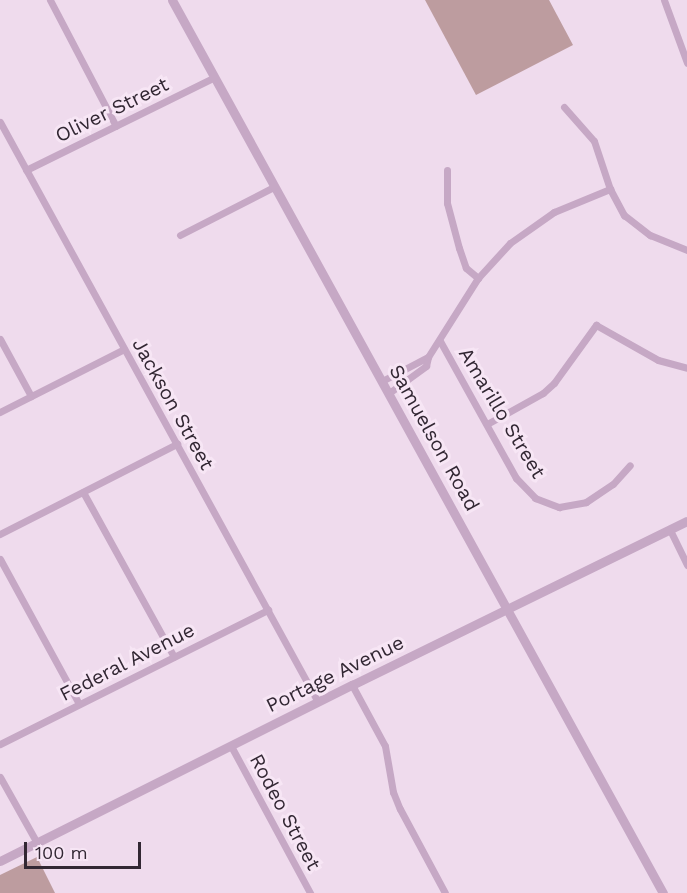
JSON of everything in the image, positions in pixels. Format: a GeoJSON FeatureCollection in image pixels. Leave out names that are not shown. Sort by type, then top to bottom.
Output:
{"type":"FeatureCollection","features":[{"type":"Feature","properties":{"kind":"street"},"geometry":{"type":"LineString","coordinates":[[50,0],[116,126]]}},
{"type":"Feature","properties":{"kind":"street","name":"Samuelson Road"},"geometry":{"type":"LineString","coordinates":[[172,0],[663,893]]}},
{"type":"Feature","properties":{"kind":"street"},"geometry":{"type":"LineString","coordinates":[[664,0],[685,51],[687,63]]}},
{"type":"Feature","properties":{"kind":"street","name":"Oliver Street"},"geometry":{"type":"LineString","coordinates":[[26,170],[213,78]]}},
{"type":"Feature","properties":{"kind":"street"},"geometry":{"type":"LineString","coordinates":[[564,107],[594,141],[617,205],[632,223],[650,235],[687,250]]}},
{"type":"Feature","properties":{"kind":"street","name":"Jackson Street"},"geometry":{"type":"LineString","coordinates":[[0,122],[318,702]]}},
{"type":"Feature","properties":{"kind":"street"},"geometry":{"type":"LineString","coordinates":[[447,170],[447,203],[459,248],[466,268],[478,278]]}},
{"type":"Feature","properties":{"kind":"street"},"geometry":{"type":"LineString","coordinates":[[180,235],[274,187]]}},
{"type":"Feature","properties":{"kind":"street"},"geometry":{"type":"LineString","coordinates":[[389,393],[426,366],[428,357],[478,278],[510,243],[537,222],[572,203],[610,189]]}},
{"type":"Feature","properties":{"kind":"street"},"geometry":{"type":"LineString","coordinates":[[487,424],[543,393],[554,383],[596,325],[658,360],[687,368]]}},
{"type":"Feature","properties":{"kind":"street"},"geometry":{"type":"LineString","coordinates":[[0,339],[31,396]]}},
{"type":"Feature","properties":{"kind":"street","name":"Amarillo Street"},"geometry":{"type":"LineString","coordinates":[[440,341],[525,489],[547,504],[559,507],[586,502],[614,484],[630,465]]}},
{"type":"Feature","properties":{"kind":"street"},"geometry":{"type":"LineString","coordinates":[[0,412],[124,349]]}},
{"type":"Feature","properties":{"kind":"street"},"geometry":{"type":"LineString","coordinates":[[382,381],[428,357]]}},
{"type":"Feature","properties":{"kind":"street"},"geometry":{"type":"LineString","coordinates":[[0,534],[177,444]]}},
{"type":"Feature","properties":{"kind":"street"},"geometry":{"type":"LineString","coordinates":[[83,492],[174,657]]}},
{"type":"Feature","properties":{"kind":"street","name":"Portage Avenue"},"geometry":{"type":"LineString","coordinates":[[0,861],[687,521]]}},
{"type":"Feature","properties":{"kind":"street"},"geometry":{"type":"LineString","coordinates":[[670,530],[687,565]]}},
{"type":"Feature","properties":{"kind":"street"},"geometry":{"type":"LineString","coordinates":[[0,560],[79,704]]}},
{"type":"Feature","properties":{"kind":"street","name":"Federal Avenue"},"geometry":{"type":"LineString","coordinates":[[0,744],[268,610]]}},
{"type":"Feature","properties":{"kind":"street"},"geometry":{"type":"LineString","coordinates":[[352,685],[385,746],[393,792],[400,809],[445,893]]}},
{"type":"Feature","properties":{"kind":"street","name":"Rodeo Street"},"geometry":{"type":"LineString","coordinates":[[231,746],[307,892]]}},
{"type":"Feature","properties":{"kind":"street"},"geometry":{"type":"LineString","coordinates":[[0,777],[37,843]]}},
{"type":"Feature","properties":{"kind":"shaded area"},"geometry":{"type":"Polygon","coordinates":[[[425,0],[549,0],[573,45],[476,95],[425,0]]]}},
{"type":"Feature","properties":{"kind":"shaded area"},"geometry":{"type":"Polygon","coordinates":[[[37,857],[55,893],[0,893],[0,875],[37,857]]]}}]}
